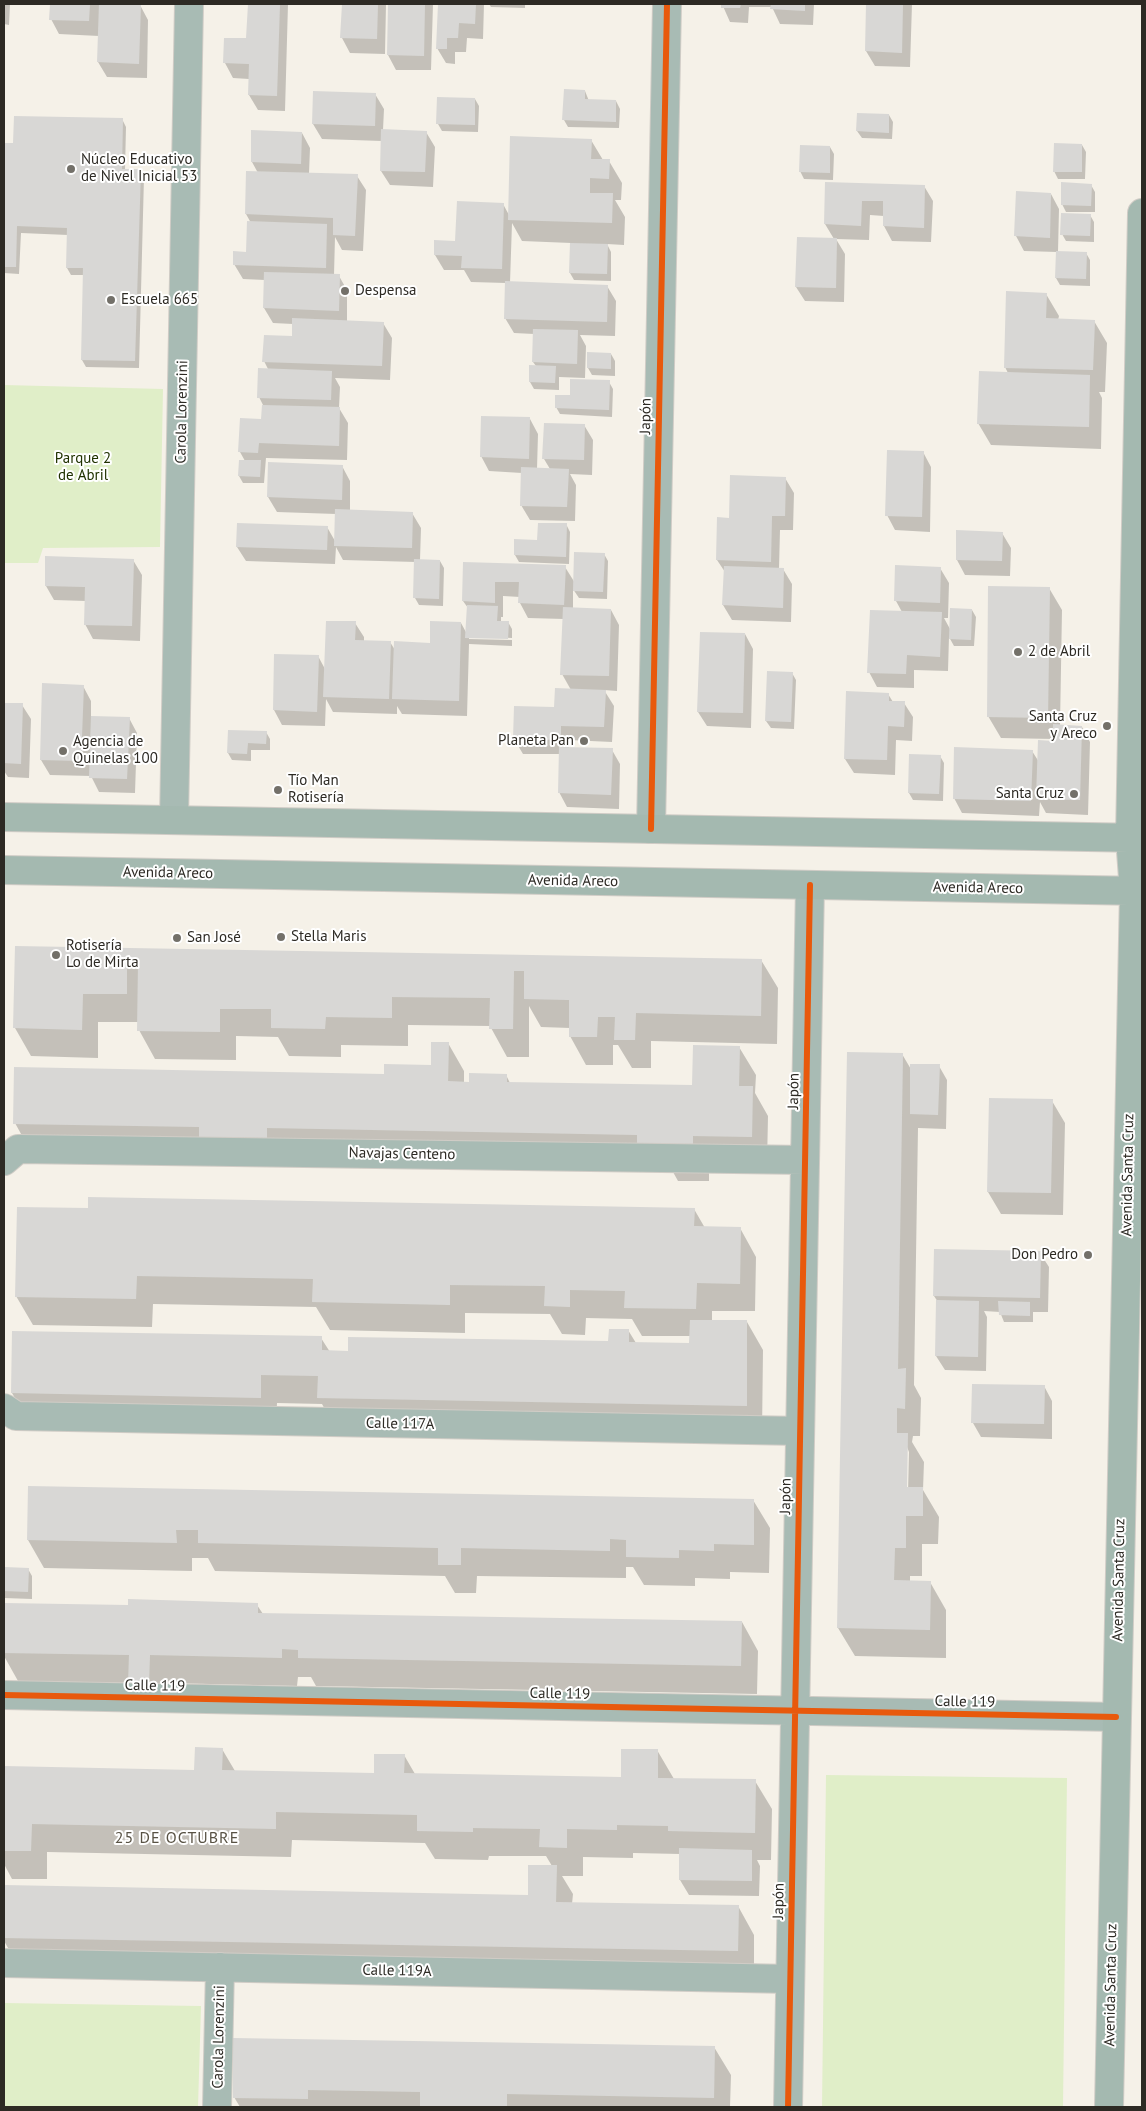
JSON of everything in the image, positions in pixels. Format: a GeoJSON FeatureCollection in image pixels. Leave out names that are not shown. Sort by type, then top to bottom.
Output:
{"type":"FeatureCollection","features":[{"type":"Feature","properties":{"kind":"main road","name":"Avenida Santa Cruz"},"geometry":{"type":"LineString","coordinates":[[1109,2107],[1116,1718],[1138,891],[1136,838],[1142,213]]}},
{"type":"Feature","properties":{"kind":"main road"},"geometry":{"type":"LineString","coordinates":[[4,817],[1136,838]]}},
{"type":"Feature","properties":{"kind":"main road","name":"Avenida Areco"},"geometry":{"type":"LineString","coordinates":[[4,870],[1138,891]]}},
{"type":"Feature","properties":{"kind":"street","name":"Carola Lorenzini"},"geometry":{"type":"LineString","coordinates":[[174,820],[189,4]]}},
{"type":"Feature","properties":{"kind":"street","name":"Japón"},"geometry":{"type":"LineString","coordinates":[[651,829],[666,4]]}},
{"type":"Feature","properties":{"kind":"street","name":"Japón"},"geometry":{"type":"LineString","coordinates":[[788,2107],[810,885]]}},
{"type":"Feature","properties":{"kind":"street","name":"Navajas Centeno"},"geometry":{"type":"LineString","coordinates":[[4,1161],[18,1149],[805,1160]]}},
{"type":"Feature","properties":{"kind":"street","name":"Calle 117A"},"geometry":{"type":"LineString","coordinates":[[4,1408],[16,1416],[800,1431]]}},
{"type":"Feature","properties":{"kind":"street","name":"Calle 119"},"geometry":{"type":"LineString","coordinates":[[4,1695],[1116,1718]]}},
{"type":"Feature","properties":{"kind":"street","name":"Calle 119A"},"geometry":{"type":"LineString","coordinates":[[4,1963],[790,1979]]}},
{"type":"Feature","properties":{"kind":"street","name":"Carola Lorenzini"},"geometry":{"type":"LineString","coordinates":[[217,2107],[220,1967]]}},
{"type":"Feature","properties":{"kind":"green space","name":"Parque 2 de Abril"},"geometry":{"type":"Polygon","coordinates":[[[4,385],[163,389],[160,547],[43,548],[38,563],[4,563],[4,385]]]}},
{"type":"Feature","properties":{"kind":"green space"},"geometry":{"type":"Polygon","coordinates":[[[826,1775],[1067,1778],[1063,2107],[822,2107],[826,1775]]]}},
{"type":"Feature","properties":{"kind":"green space"},"geometry":{"type":"Polygon","coordinates":[[[4,2003],[201,2006],[198,2107],[4,2107],[4,2003]]]}},
{"type":"Feature","properties":{"kind":"building"},"geometry":{"type":"Polygon","coordinates":[[[50,4],[90,4],[89,21],[49,20],[50,4]]]}},
{"type":"Feature","properties":{"kind":"building"},"geometry":{"type":"Polygon","coordinates":[[[99,4],[141,4],[139,64],[97,62],[99,4]]]}},
{"type":"Feature","properties":{"kind":"building"},"geometry":{"type":"Polygon","coordinates":[[[248,4],[280,4],[277,96],[248,95],[249,64],[223,63],[224,38],[246,38],[248,4]]]}},
{"type":"Feature","properties":{"kind":"building"},"geometry":{"type":"Polygon","coordinates":[[[342,4],[378,4],[377,39],[340,38],[342,4]]]}},
{"type":"Feature","properties":{"kind":"building"},"geometry":{"type":"Polygon","coordinates":[[[388,4],[425,4],[424,56],[387,55],[388,4]]]}},
{"type":"Feature","properties":{"kind":"building"},"geometry":{"type":"Polygon","coordinates":[[[438,4],[476,4],[475,24],[459,23],[458,38],[447,38],[447,49],[436,49],[438,4]]]}},
{"type":"Feature","properties":{"kind":"building"},"geometry":{"type":"Polygon","coordinates":[[[721,4],[741,4],[740,8],[721,8],[721,4]]]}},
{"type":"Feature","properties":{"kind":"building"},"geometry":{"type":"Polygon","coordinates":[[[771,4],[805,4],[805,11],[770,9],[771,4]]]}},
{"type":"Feature","properties":{"kind":"building"},"geometry":{"type":"Polygon","coordinates":[[[866,4],[903,4],[902,53],[865,51],[866,4]]]}},
{"type":"Feature","properties":{"kind":"building"},"geometry":{"type":"Polygon","coordinates":[[[564,89],[585,90],[585,99],[616,100],[616,122],[562,120],[564,89]]]}},
{"type":"Feature","properties":{"kind":"building"},"geometry":{"type":"Polygon","coordinates":[[[313,91],[376,93],[375,126],[312,124],[313,91]]]}},
{"type":"Feature","properties":{"kind":"building"},"geometry":{"type":"Polygon","coordinates":[[[437,97],[475,98],[475,125],[436,124],[437,97]]]}},
{"type":"Feature","properties":{"kind":"building"},"geometry":{"type":"Polygon","coordinates":[[[857,113],[889,114],[889,133],[856,131],[857,113]]]}},
{"type":"Feature","properties":{"kind":"building"},"geometry":{"type":"Polygon","coordinates":[[[14,116],[123,118],[122,169],[141,169],[135,361],[81,360],[83,268],[66,268],[67,228],[17,226],[16,267],[4,267],[4,143],[13,143],[14,116]]]}},
{"type":"Feature","properties":{"kind":"building"},"geometry":{"type":"Polygon","coordinates":[[[381,129],[427,131],[425,172],[380,171],[381,129]]]}},
{"type":"Feature","properties":{"kind":"building"},"geometry":{"type":"Polygon","coordinates":[[[251,130],[302,132],[301,164],[251,162],[251,130]]]}},
{"type":"Feature","properties":{"kind":"building"},"geometry":{"type":"Polygon","coordinates":[[[510,136],[592,139],[591,159],[610,159],[609,179],[590,178],[590,193],[613,193],[612,223],[508,220],[510,136]]]}},
{"type":"Feature","properties":{"kind":"building"},"geometry":{"type":"Polygon","coordinates":[[[1054,143],[1082,144],[1082,172],[1053,172],[1054,143]]]}},
{"type":"Feature","properties":{"kind":"building"},"geometry":{"type":"Polygon","coordinates":[[[800,145],[830,146],[830,173],[799,172],[800,145]]]}},
{"type":"Feature","properties":{"kind":"building"},"geometry":{"type":"Polygon","coordinates":[[[246,171],[358,174],[355,236],[333,235],[333,218],[245,214],[246,171]]]}},
{"type":"Feature","properties":{"kind":"building"},"geometry":{"type":"Polygon","coordinates":[[[825,182],[925,185],[924,228],[883,226],[883,201],[862,201],[861,226],[824,224],[825,182]]]}},
{"type":"Feature","properties":{"kind":"building"},"geometry":{"type":"Polygon","coordinates":[[[1061,182],[1092,184],[1091,206],[1061,205],[1061,182]]]}},
{"type":"Feature","properties":{"kind":"building"},"geometry":{"type":"Polygon","coordinates":[[[1016,191],[1051,193],[1050,238],[1014,236],[1016,191]]]}},
{"type":"Feature","properties":{"kind":"building"},"geometry":{"type":"Polygon","coordinates":[[[457,201],[504,203],[502,269],[461,268],[462,256],[434,255],[434,240],[455,241],[457,201]]]}},
{"type":"Feature","properties":{"kind":"building"},"geometry":{"type":"Polygon","coordinates":[[[1061,213],[1091,214],[1090,236],[1060,235],[1061,213]]]}},
{"type":"Feature","properties":{"kind":"building"},"geometry":{"type":"Polygon","coordinates":[[[247,221],[327,224],[326,268],[233,265],[233,251],[246,252],[247,221]]]}},
{"type":"Feature","properties":{"kind":"building"},"geometry":{"type":"Polygon","coordinates":[[[797,237],[837,238],[836,288],[795,287],[797,237]]]}},
{"type":"Feature","properties":{"kind":"building"},"geometry":{"type":"Polygon","coordinates":[[[570,243],[608,244],[607,274],[569,273],[570,243]]]}},
{"type":"Feature","properties":{"kind":"building"},"geometry":{"type":"Polygon","coordinates":[[[1056,251],[1087,252],[1086,279],[1055,278],[1056,251]]]}},
{"type":"Feature","properties":{"kind":"building"},"geometry":{"type":"Polygon","coordinates":[[[264,272],[340,274],[339,311],[263,308],[264,272]]]}},
{"type":"Feature","properties":{"kind":"building"},"geometry":{"type":"Polygon","coordinates":[[[505,281],[608,285],[607,322],[504,319],[505,281]]]}},
{"type":"Feature","properties":{"kind":"building"},"geometry":{"type":"Polygon","coordinates":[[[1006,291],[1047,293],[1046,318],[1095,320],[1093,370],[1004,368],[1006,291]]]}},
{"type":"Feature","properties":{"kind":"building"},"geometry":{"type":"Polygon","coordinates":[[[292,318],[384,322],[382,366],[262,362],[264,335],[292,336],[292,318]]]}},
{"type":"Feature","properties":{"kind":"building"},"geometry":{"type":"Polygon","coordinates":[[[533,329],[578,330],[577,364],[532,362],[533,329]]]}},
{"type":"Feature","properties":{"kind":"building"},"geometry":{"type":"Polygon","coordinates":[[[587,352],[611,353],[611,369],[587,368],[587,352]]]}},
{"type":"Feature","properties":{"kind":"building"},"geometry":{"type":"Polygon","coordinates":[[[529,365],[556,366],[555,383],[529,382],[529,365]]]}},
{"type":"Feature","properties":{"kind":"building"},"geometry":{"type":"Polygon","coordinates":[[[258,368],[332,371],[331,400],[257,398],[258,368]]]}},
{"type":"Feature","properties":{"kind":"building"},"geometry":{"type":"Polygon","coordinates":[[[979,371],[1090,375],[1089,427],[977,424],[979,371]]]}},
{"type":"Feature","properties":{"kind":"building"},"geometry":{"type":"Polygon","coordinates":[[[570,379],[610,380],[609,410],[555,408],[555,395],[570,395],[570,379]]]}},
{"type":"Feature","properties":{"kind":"building"},"geometry":{"type":"Polygon","coordinates":[[[262,405],[340,407],[339,446],[259,443],[258,453],[238,452],[240,418],[261,419],[262,405]]]}},
{"type":"Feature","properties":{"kind":"building"},"geometry":{"type":"Polygon","coordinates":[[[481,416],[530,417],[529,459],[480,457],[481,416]]]}},
{"type":"Feature","properties":{"kind":"building"},"geometry":{"type":"Polygon","coordinates":[[[544,423],[585,424],[584,460],[542,459],[544,423]]]}},
{"type":"Feature","properties":{"kind":"building"},"geometry":{"type":"Polygon","coordinates":[[[887,450],[924,451],[922,517],[885,516],[887,450]]]}},
{"type":"Feature","properties":{"kind":"building"},"geometry":{"type":"Polygon","coordinates":[[[239,460],[261,460],[260,477],[238,476],[239,460]]]}},
{"type":"Feature","properties":{"kind":"building"},"geometry":{"type":"Polygon","coordinates":[[[268,462],[343,465],[342,500],[267,497],[268,462]]]}},
{"type":"Feature","properties":{"kind":"building"},"geometry":{"type":"Polygon","coordinates":[[[521,467],[569,469],[567,507],[520,506],[521,467]]]}},
{"type":"Feature","properties":{"kind":"building"},"geometry":{"type":"Polygon","coordinates":[[[730,475],[786,477],[785,516],[772,516],[771,562],[716,560],[717,517],[729,518],[730,475]]]}},
{"type":"Feature","properties":{"kind":"building"},"geometry":{"type":"Polygon","coordinates":[[[335,509],[413,512],[412,548],[334,546],[335,509]]]}},
{"type":"Feature","properties":{"kind":"building"},"geometry":{"type":"Polygon","coordinates":[[[237,523],[328,526],[327,550],[236,547],[237,523]]]}},
{"type":"Feature","properties":{"kind":"building"},"geometry":{"type":"Polygon","coordinates":[[[538,523],[567,523],[566,557],[514,555],[514,539],[537,540],[538,523]]]}},
{"type":"Feature","properties":{"kind":"building"},"geometry":{"type":"Polygon","coordinates":[[[956,530],[1003,532],[1002,561],[956,560],[956,530]]]}},
{"type":"Feature","properties":{"kind":"building"},"geometry":{"type":"Polygon","coordinates":[[[574,552],[605,553],[603,592],[573,591],[574,552]]]}},
{"type":"Feature","properties":{"kind":"building"},"geometry":{"type":"Polygon","coordinates":[[[45,556],[134,559],[132,626],[84,625],[85,587],[45,586],[45,556]]]}},
{"type":"Feature","properties":{"kind":"building"},"geometry":{"type":"Polygon","coordinates":[[[414,559],[440,560],[439,599],[413,598],[414,559]]]}},
{"type":"Feature","properties":{"kind":"building"},"geometry":{"type":"Polygon","coordinates":[[[463,562],[566,565],[564,605],[518,603],[519,582],[495,582],[495,603],[462,601],[463,562]]]}},
{"type":"Feature","properties":{"kind":"building"},"geometry":{"type":"Polygon","coordinates":[[[895,565],[941,567],[940,603],[894,601],[895,565]]]}},
{"type":"Feature","properties":{"kind":"building"},"geometry":{"type":"Polygon","coordinates":[[[724,566],[784,568],[783,608],[722,605],[724,566]]]}},
{"type":"Feature","properties":{"kind":"building","name":"2 de Abril"},"geometry":{"type":"Polygon","coordinates":[[[988,586],[1050,587],[1048,718],[987,717],[988,586]]]}},
{"type":"Feature","properties":{"kind":"building"},"geometry":{"type":"Polygon","coordinates":[[[467,605],[498,606],[497,621],[509,621],[508,639],[465,638],[467,605]]]}},
{"type":"Feature","properties":{"kind":"building"},"geometry":{"type":"Polygon","coordinates":[[[563,607],[611,609],[609,676],[560,675],[563,607]]]}},
{"type":"Feature","properties":{"kind":"building"},"geometry":{"type":"Polygon","coordinates":[[[950,608],[972,609],[971,640],[949,639],[950,608]]]}},
{"type":"Feature","properties":{"kind":"building"},"geometry":{"type":"Polygon","coordinates":[[[870,610],[942,612],[940,657],[907,655],[906,674],[867,673],[870,610]]]}},
{"type":"Feature","properties":{"kind":"building"},"geometry":{"type":"Polygon","coordinates":[[[326,621],[356,621],[355,640],[391,641],[389,699],[323,697],[326,621]]]}},
{"type":"Feature","properties":{"kind":"building"},"geometry":{"type":"Polygon","coordinates":[[[430,621],[461,622],[459,701],[392,699],[394,641],[430,643],[430,621]]]}},
{"type":"Feature","properties":{"kind":"building"},"geometry":{"type":"Polygon","coordinates":[[[700,632],[745,633],[743,713],[697,712],[700,632]]]}},
{"type":"Feature","properties":{"kind":"building"},"geometry":{"type":"Polygon","coordinates":[[[274,654],[319,655],[317,712],[273,710],[274,654]]]}},
{"type":"Feature","properties":{"kind":"building"},"geometry":{"type":"Polygon","coordinates":[[[767,671],[793,672],[791,722],[765,721],[767,671]]]}},
{"type":"Feature","properties":{"kind":"building"},"geometry":{"type":"Polygon","coordinates":[[[42,683],[84,685],[81,761],[40,760],[42,683]]]}},
{"type":"Feature","properties":{"kind":"building"},"geometry":{"type":"Polygon","coordinates":[[[555,688],[606,690],[604,727],[561,726],[561,740],[513,739],[514,706],[554,707],[555,688]]]}},
{"type":"Feature","properties":{"kind":"building"},"geometry":{"type":"Polygon","coordinates":[[[846,691],[889,693],[889,701],[905,701],[904,727],[888,726],[887,760],[844,759],[846,691]]]}},
{"type":"Feature","properties":{"kind":"building"},"geometry":{"type":"Polygon","coordinates":[[[4,703],[23,703],[21,764],[4,763],[4,703]]]}},
{"type":"Feature","properties":{"kind":"building"},"geometry":{"type":"Polygon","coordinates":[[[91,716],[130,717],[127,779],[89,778],[91,716]]]}},
{"type":"Feature","properties":{"kind":"building"},"geometry":{"type":"Polygon","coordinates":[[[1053,724],[1082,726],[1080,800],[1036,799],[1038,740],[1053,741],[1053,724]]]}},
{"type":"Feature","properties":{"kind":"building"},"geometry":{"type":"Polygon","coordinates":[[[228,730],[267,731],[266,744],[248,743],[247,754],[227,753],[228,730]]]}},
{"type":"Feature","properties":{"kind":"building"},"geometry":{"type":"Polygon","coordinates":[[[559,747],[613,748],[611,795],[558,793],[559,747]]]}},
{"type":"Feature","properties":{"kind":"building"},"geometry":{"type":"Polygon","coordinates":[[[954,747],[1033,750],[1031,801],[953,799],[954,747]]]}},
{"type":"Feature","properties":{"kind":"building"},"geometry":{"type":"Polygon","coordinates":[[[909,754],[941,755],[939,794],[908,793],[909,754]]]}},
{"type":"Feature","properties":{"kind":"building"},"geometry":{"type":"Polygon","coordinates":[[[15,946],[762,959],[761,1016],[636,1013],[635,1040],[614,1040],[615,1017],[598,1017],[597,1037],[569,1037],[569,1000],[524,999],[524,971],[514,971],[513,1029],[489,1029],[490,998],[392,997],[392,1018],[326,1017],[325,1029],[271,1028],[271,1009],[220,1009],[220,1032],[137,1031],[138,966],[127,965],[127,994],[83,994],[82,1030],[13,1028],[15,946]]]}},
{"type":"Feature","properties":{"kind":"building"},"geometry":{"type":"Polygon","coordinates":[[[431,1042],[449,1042],[448,1081],[469,1082],[469,1073],[507,1074],[507,1082],[692,1085],[693,1045],[740,1046],[739,1086],[753,1086],[752,1137],[693,1136],[693,1153],[661,1144],[637,1144],[637,1135],[267,1128],[267,1138],[199,1137],[199,1127],[13,1124],[14,1067],[384,1074],[384,1064],[431,1065],[431,1042]]]}},
{"type":"Feature","properties":{"kind":"building"},"geometry":{"type":"Polygon","coordinates":[[[847,1052],[903,1053],[898,1369],[906,1368],[905,1409],[897,1408],[897,1433],[908,1433],[907,1487],[923,1487],[923,1516],[906,1516],[906,1548],[895,1548],[894,1580],[931,1581],[930,1630],[837,1628],[847,1052]]]}},
{"type":"Feature","properties":{"kind":"building"},"geometry":{"type":"Polygon","coordinates":[[[910,1064],[940,1064],[938,1115],[910,1114],[910,1064]]]}},
{"type":"Feature","properties":{"kind":"building"},"geometry":{"type":"Polygon","coordinates":[[[989,1098],[1053,1099],[1051,1193],[987,1192],[989,1098]]]}},
{"type":"Feature","properties":{"kind":"building"},"geometry":{"type":"Polygon","coordinates":[[[88,1197],[695,1208],[694,1226],[741,1227],[740,1284],[697,1283],[696,1309],[624,1308],[625,1291],[570,1290],[570,1307],[544,1306],[545,1286],[450,1285],[450,1305],[312,1302],[313,1279],[137,1276],[136,1299],[15,1297],[17,1207],[88,1208],[88,1197]]]}},
{"type":"Feature","properties":{"kind":"building"},"geometry":{"type":"Polygon","coordinates":[[[934,1249],[1041,1251],[1040,1298],[933,1296],[934,1249]]]}},
{"type":"Feature","properties":{"kind":"building"},"geometry":{"type":"Polygon","coordinates":[[[936,1300],[979,1301],[978,1357],[935,1356],[936,1300]]]}},
{"type":"Feature","properties":{"kind":"building"},"geometry":{"type":"Polygon","coordinates":[[[998,1301],[1030,1302],[1030,1316],[999,1315],[998,1301]]]}},
{"type":"Feature","properties":{"kind":"building"},"geometry":{"type":"Polygon","coordinates":[[[690,1320],[747,1320],[747,1406],[317,1398],[318,1376],[261,1375],[261,1398],[11,1393],[12,1331],[322,1336],[322,1350],[348,1351],[348,1337],[608,1341],[609,1329],[629,1329],[629,1342],[689,1343],[690,1320]]]}},
{"type":"Feature","properties":{"kind":"building"},"geometry":{"type":"Polygon","coordinates":[[[972,1384],[1045,1385],[1044,1424],[971,1423],[972,1384]]]}},
{"type":"Feature","properties":{"kind":"building"},"geometry":{"type":"Polygon","coordinates":[[[28,1486],[754,1499],[754,1545],[714,1544],[714,1551],[679,1550],[679,1558],[626,1557],[626,1540],[610,1539],[610,1551],[461,1548],[461,1565],[438,1565],[438,1548],[198,1543],[198,1530],[176,1530],[177,1543],[27,1540],[28,1486]]]}},
{"type":"Feature","properties":{"kind":"building"},"geometry":{"type":"Polygon","coordinates":[[[4,1567],[29,1568],[28,1592],[4,1591],[4,1567]]]}},
{"type":"Feature","properties":{"kind":"building"},"geometry":{"type":"Polygon","coordinates":[[[128,1599],[258,1603],[258,1613],[742,1621],[741,1666],[298,1658],[298,1650],[282,1649],[282,1658],[150,1655],[149,1684],[128,1684],[129,1655],[4,1653],[4,1603],[128,1605],[128,1599]]]}},
{"type":"Feature","properties":{"kind":"building"},"geometry":{"type":"Polygon","coordinates":[[[195,1747],[223,1748],[222,1770],[374,1773],[374,1754],[405,1754],[404,1773],[621,1777],[621,1749],[658,1749],[658,1778],[756,1779],[755,1833],[668,1831],[668,1826],[617,1825],[617,1830],[567,1829],[567,1848],[539,1847],[540,1829],[473,1828],[473,1832],[417,1831],[417,1815],[276,1812],[276,1829],[32,1824],[31,1851],[4,1851],[4,1766],[194,1770],[195,1747]]]}},
{"type":"Feature","properties":{"kind":"building"},"geometry":{"type":"Polygon","coordinates":[[[679,1848],[752,1850],[752,1881],[679,1880],[679,1848]]]}},
{"type":"Feature","properties":{"kind":"building"},"geometry":{"type":"Polygon","coordinates":[[[528,1865],[557,1865],[556,1902],[739,1905],[738,1951],[4,1938],[4,1885],[528,1895],[528,1865]]]}},
{"type":"Feature","properties":{"kind":"building"},"geometry":{"type":"Polygon","coordinates":[[[233,2038],[715,2046],[714,2098],[507,2094],[507,2107],[420,2107],[420,2092],[308,2090],[308,2099],[233,2098],[233,2038]]]}},
{"type":"Feature","properties":{"kind":"cycle path"},"geometry":{"type":"LineString","coordinates":[[651,829],[667,4]]}},
{"type":"Feature","properties":{"kind":"cycle path"},"geometry":{"type":"LineString","coordinates":[[788,2107],[810,885]]}},
{"type":"Feature","properties":{"kind":"cycle path"},"geometry":{"type":"LineString","coordinates":[[4,1695],[1116,1717]]}},
{"type":"Feature","properties":{"kind":"place","name":"Núcleo Educativo de Nivel Inicial 53"},"geometry":{"type":"Point","coordinates":[71,169]}},
{"type":"Feature","properties":{"kind":"place","name":"Despensa"},"geometry":{"type":"Point","coordinates":[345,291]}},
{"type":"Feature","properties":{"kind":"place","name":"Escuela 665"},"geometry":{"type":"Point","coordinates":[111,300]}},
{"type":"Feature","properties":{"kind":"place","name":"2 de Abril"},"geometry":{"type":"Point","coordinates":[1018,652]}},
{"type":"Feature","properties":{"kind":"place","name":"Santa Cruz y Areco"},"geometry":{"type":"Point","coordinates":[1107,726]}},
{"type":"Feature","properties":{"kind":"place","name":"Planeta Pan"},"geometry":{"type":"Point","coordinates":[584,741]}},
{"type":"Feature","properties":{"kind":"place","name":"Agencia de Quinelas 100"},"geometry":{"type":"Point","coordinates":[63,751]}},
{"type":"Feature","properties":{"kind":"place","name":"Tío Man Rotisería"},"geometry":{"type":"Point","coordinates":[278,790]}},
{"type":"Feature","properties":{"kind":"place","name":"Santa Cruz"},"geometry":{"type":"Point","coordinates":[1074,794]}},
{"type":"Feature","properties":{"kind":"place","name":"Stella Maris"},"geometry":{"type":"Point","coordinates":[281,937]}},
{"type":"Feature","properties":{"kind":"place","name":"San José"},"geometry":{"type":"Point","coordinates":[177,938]}},
{"type":"Feature","properties":{"kind":"place","name":"Rotisería Lo de Mirta"},"geometry":{"type":"Point","coordinates":[56,955]}},
{"type":"Feature","properties":{"kind":"place","name":"Don Pedro"},"geometry":{"type":"Point","coordinates":[1088,1255]}},
{"type":"Feature","properties":{"kind":"district","name":"25 DE OCTUBRE"},"geometry":{"type":"Point","coordinates":[177,1838]}}]}
